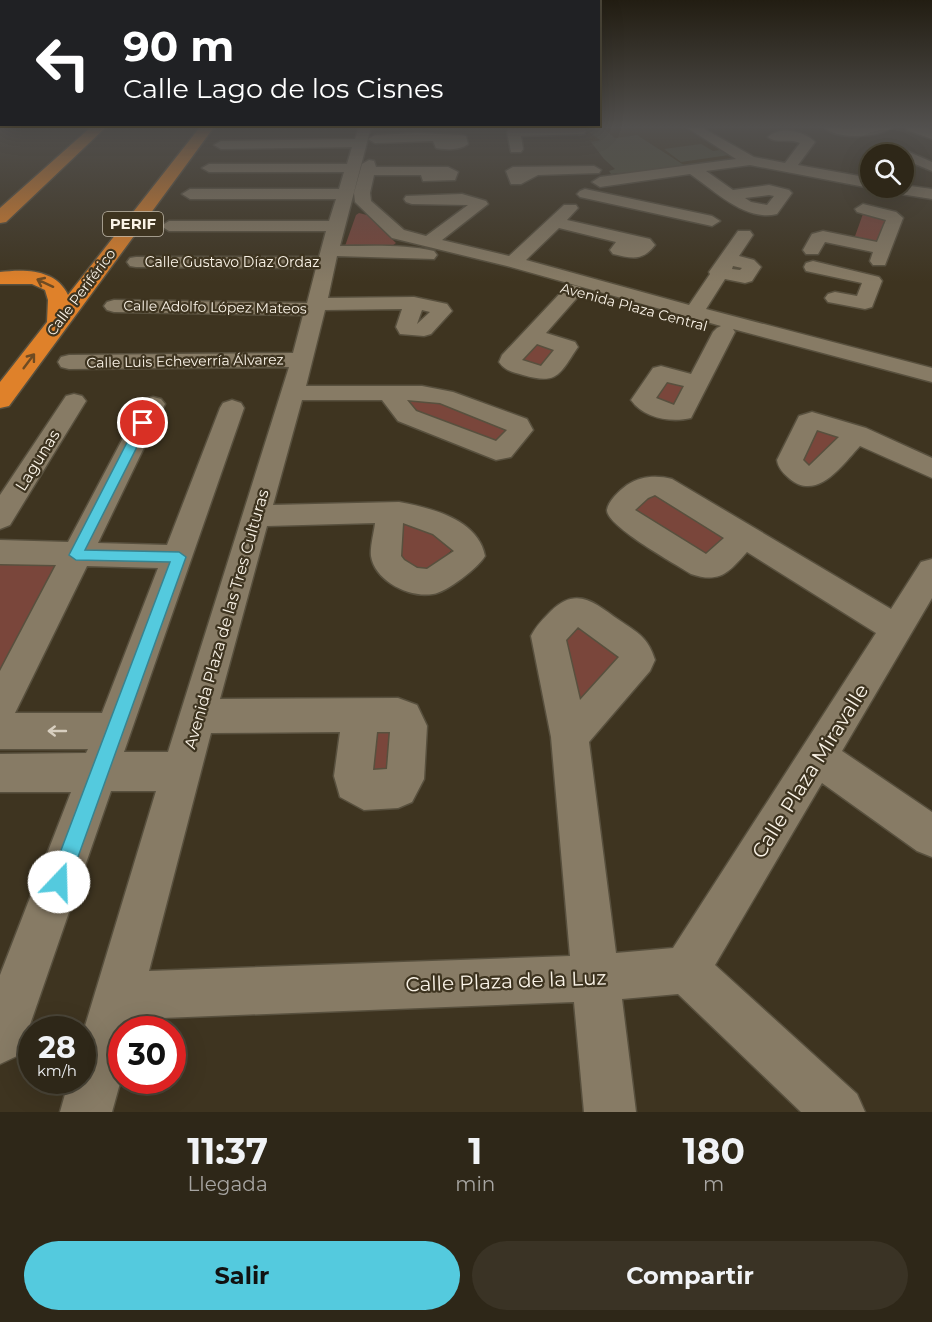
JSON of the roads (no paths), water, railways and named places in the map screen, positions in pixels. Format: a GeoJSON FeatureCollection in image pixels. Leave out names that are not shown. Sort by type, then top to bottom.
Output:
{"type":"FeatureCollection","features":[{"type":"Feature","properties":{"kind":"highway"},"geometry":{"type":"LineString","coordinates":[[0,218],[43,179]]}},
{"type":"Feature","properties":{"kind":"highway","name":"Calle Periférico"},"geometry":{"type":"LineString","coordinates":[[0,400],[167,179]]}},
{"type":"Feature","properties":{"kind":"highway"},"geometry":{"type":"LineString","coordinates":[[0,278],[29,278],[52,286],[58,296],[58,322]]}},
{"type":"Feature","properties":{"kind":"street","name":"Avenida Plaza de las Tres Culturas"},"geometry":{"type":"LineString","coordinates":[[86,1112],[181,771],[211,716],[270,516],[303,393],[302,360],[323,305],[334,239],[345,194],[354,179]]}},
{"type":"Feature","properties":{"kind":"street","name":"Avenida Plaza de las Tres Culturas"},"geometry":{"type":"LineString","coordinates":[[361,179],[362,198],[368,208]]}},
{"type":"Feature","properties":{"kind":"street"},"geometry":{"type":"LineString","coordinates":[[513,262],[585,194],[595,179]]}},
{"type":"Feature","properties":{"kind":"street"},"geometry":{"type":"LineString","coordinates":[[707,179],[731,195]]}},
{"type":"Feature","properties":{"kind":"street"},"geometry":{"type":"LineString","coordinates":[[844,179],[860,182]]}},
{"type":"Feature","properties":{"kind":"street"},"geometry":{"type":"LineString","coordinates":[[914,191],[932,194]]}},
{"type":"Feature","properties":{"kind":"street"},"geometry":{"type":"LineString","coordinates":[[190,194],[345,194]]}},
{"type":"Feature","properties":{"kind":"street"},"geometry":{"type":"LineString","coordinates":[[585,194],[712,221]]}},
{"type":"Feature","properties":{"kind":"street"},"geometry":{"type":"LineString","coordinates":[[412,199],[462,198],[480,204],[428,242]]}},
{"type":"Feature","properties":{"kind":"street"},"geometry":{"type":"LineString","coordinates":[[856,225],[865,198]]}},
{"type":"Feature","properties":{"kind":"street"},"geometry":{"type":"LineString","coordinates":[[169,226],[334,239],[352,210],[368,208]]}},
{"type":"Feature","properties":{"kind":"street","name":"Avenida Plaza Central"},"geometry":{"type":"LineString","coordinates":[[368,208],[397,243],[427,255],[573,291],[932,388]]}},
{"type":"Feature","properties":{"kind":"street"},"geometry":{"type":"LineString","coordinates":[[827,325],[866,302],[872,283],[868,279],[842,273],[812,259],[821,236],[856,225],[894,217],[881,255],[856,225]]}},
{"type":"Feature","properties":{"kind":"street"},"geometry":{"type":"LineString","coordinates":[[555,222],[627,239]]}},
{"type":"Feature","properties":{"kind":"street"},"geometry":{"type":"LineString","coordinates":[[694,313],[744,235]]}},
{"type":"Feature","properties":{"kind":"street","name":"Avenida Plaza Central"},"geometry":{"type":"LineString","coordinates":[[334,239],[397,243],[428,242],[513,262],[694,313],[827,325],[932,375]]}},
{"type":"Feature","properties":{"kind":"street","name":"Calle Gustavo Díaz Ordaz"},"geometry":{"type":"LineString","coordinates":[[136,262],[334,239]]}},
{"type":"Feature","properties":{"kind":"street"},"geometry":{"type":"LineString","coordinates":[[827,325],[842,273]]}},
{"type":"Feature","properties":{"kind":"street"},"geometry":{"type":"LineString","coordinates":[[533,335],[573,291]]}},
{"type":"Feature","properties":{"kind":"street","name":"Calle Adolfo López Mateos"},"geometry":{"type":"LineString","coordinates":[[114,306],[414,303]]}},
{"type":"Feature","properties":{"kind":"street"},"geometry":{"type":"LineString","coordinates":[[698,383],[724,332]]}},
{"type":"Feature","properties":{"kind":"street","name":"Calle Luis Echeverría Álvarez"},"geometry":{"type":"LineString","coordinates":[[69,362],[302,360]]}},
{"type":"Feature","properties":{"kind":"street"},"geometry":{"type":"LineString","coordinates":[[303,393],[389,394]]}},
{"type":"Feature","properties":{"kind":"street","name":"Lagunas"},"geometry":{"type":"LineString","coordinates":[[0,518],[74,401]]}},
{"type":"Feature","properties":{"kind":"street"},"geometry":{"type":"LineString","coordinates":[[0,707],[153,404]]}},
{"type":"Feature","properties":{"kind":"street"},"geometry":{"type":"LineString","coordinates":[[0,1040],[232,408]]}},
{"type":"Feature","properties":{"kind":"street"},"geometry":{"type":"LineString","coordinates":[[857,434],[932,469]]}},
{"type":"Feature","properties":{"kind":"street"},"geometry":{"type":"LineString","coordinates":[[270,516],[390,513]]}},
{"type":"Feature","properties":{"kind":"street"},"geometry":{"type":"LineString","coordinates":[[744,536],[896,629]]}},
{"type":"Feature","properties":{"kind":"street"},"geometry":{"type":"LineString","coordinates":[[0,552],[179,557]]}},
{"type":"Feature","properties":{"kind":"street","name":"Calle Plaza Miravalle"},"geometry":{"type":"LineString","coordinates":[[686,970],[819,758],[932,571]]}},
{"type":"Feature","properties":{"kind":"street"},"geometry":{"type":"LineString","coordinates":[[211,716],[361,715]]}},
{"type":"Feature","properties":{"kind":"street"},"geometry":{"type":"LineString","coordinates":[[0,731],[115,730]]}},
{"type":"Feature","properties":{"kind":"street"},"geometry":{"type":"LineString","coordinates":[[570,737],[610,1112]]}},
{"type":"Feature","properties":{"kind":"street"},"geometry":{"type":"LineString","coordinates":[[819,758],[932,836]]}},
{"type":"Feature","properties":{"kind":"street"},"geometry":{"type":"LineString","coordinates":[[0,773],[101,770],[181,771]]}},
{"type":"Feature","properties":{"kind":"street"},"geometry":{"type":"LineString","coordinates":[[686,970],[839,1112]]}},
{"type":"Feature","properties":{"kind":"street","name":"Calle Plaza de la Luz"},"geometry":{"type":"LineString","coordinates":[[118,996],[597,978],[686,970]]}}]}
